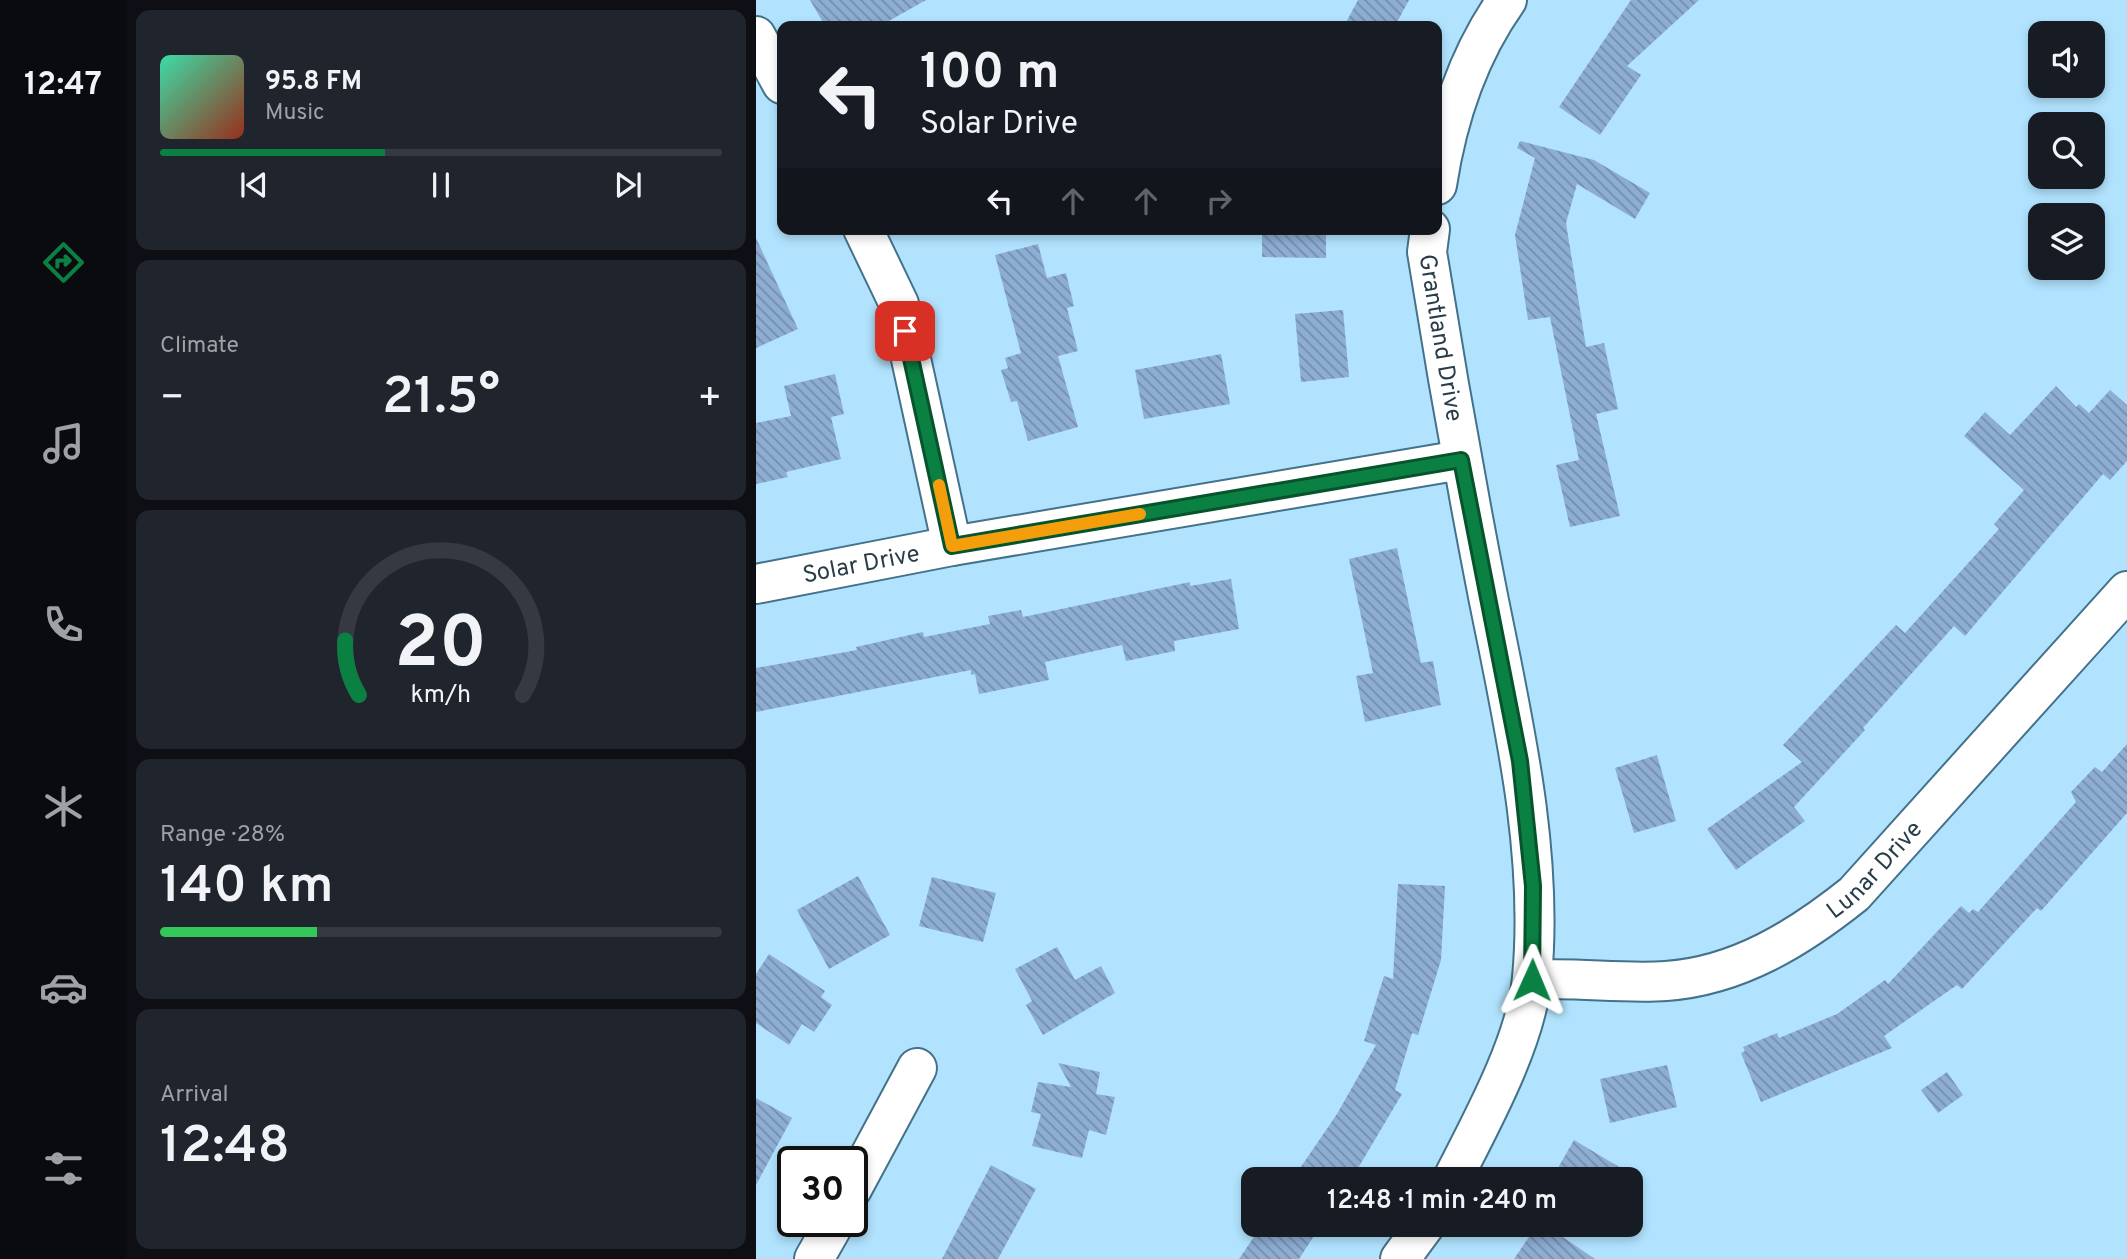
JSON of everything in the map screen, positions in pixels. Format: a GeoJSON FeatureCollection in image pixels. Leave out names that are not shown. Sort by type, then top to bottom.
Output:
{"type":"FeatureCollection","features":[{"type":"Feature","properties":{"kind":"street"},"geometry":{"type":"LineString","coordinates":[[1442,149],[1444,134],[1483,34],[1507,0]]}},
{"type":"Feature","properties":{"kind":"street"},"geometry":{"type":"LineString","coordinates":[[756,36],[777,75]]}},
{"type":"Feature","properties":{"kind":"street"},"geometry":{"type":"LineString","coordinates":[[866,235],[899,304],[952,546]]}},
{"type":"Feature","properties":{"kind":"street","name":"Grantland Drive"},"geometry":{"type":"LineString","coordinates":[[1429,235],[1427,252],[1461,460],[1520,761],[1533,886],[1532,980],[1520,1027],[1488,1108],[1458,1167]]}},
{"type":"Feature","properties":{"kind":"street","name":"Solar Drive"},"geometry":{"type":"LineString","coordinates":[[756,584],[952,546],[1461,460]]}},
{"type":"Feature","properties":{"kind":"street","name":"Lunar Drive"},"geometry":{"type":"LineString","coordinates":[[1532,980],[1570,978],[1667,981],[1744,964],[1808,930],[1854,894],[2127,592]]}},
{"type":"Feature","properties":{"kind":"street"},"geometry":{"type":"LineString","coordinates":[[868,1159],[917,1068]]}},
{"type":"Feature","properties":{"kind":"street"},"geometry":{"type":"LineString","coordinates":[[814,1259],[826,1237]]}},
{"type":"Feature","properties":{"kind":"street"},"geometry":{"type":"LineString","coordinates":[[1400,1259],[1416,1237]]}},
{"type":"Feature","properties":{"kind":"building"},"geometry":{"type":"Polygon","coordinates":[[[810,0],[926,0],[889,21],[822,21],[810,0]]]}},
{"type":"Feature","properties":{"kind":"building"},"geometry":{"type":"Polygon","coordinates":[[[1358,0],[1409,0],[1398,21],[1347,21],[1358,0]]]}},
{"type":"Feature","properties":{"kind":"building"},"geometry":{"type":"Polygon","coordinates":[[[1631,0],[1699,0],[1627,66],[1641,75],[1600,135],[1559,107],[1631,0]]]}},
{"type":"Feature","properties":{"kind":"building"},"geometry":{"type":"Polygon","coordinates":[[[1520,141],[1594,160],[1650,193],[1635,219],[1577,184],[1566,223],[1586,347],[1604,343],[1618,409],[1596,414],[1620,516],[1570,527],[1556,465],[1579,460],[1550,317],[1528,320],[1515,235],[1535,158],[1517,148],[1520,141]]]}},
{"type":"Feature","properties":{"kind":"building"},"geometry":{"type":"Polygon","coordinates":[[[1262,235],[1326,235],[1326,258],[1262,257],[1262,235]]]}},
{"type":"Feature","properties":{"kind":"building"},"geometry":{"type":"Polygon","coordinates":[[[756,238],[798,329],[756,348],[756,238]]]}},
{"type":"Feature","properties":{"kind":"building"},"geometry":{"type":"Polygon","coordinates":[[[1038,244],[1047,278],[1066,273],[1074,306],[1067,308],[1078,351],[1058,356],[1078,427],[1028,441],[1017,401],[1011,402],[1001,370],[1008,368],[1005,358],[1021,353],[995,255],[1038,244]]]}},
{"type":"Feature","properties":{"kind":"building"},"geometry":{"type":"Polygon","coordinates":[[[1343,310],[1349,377],[1301,382],[1295,314],[1343,310]]]}},
{"type":"Feature","properties":{"kind":"building"},"geometry":{"type":"Polygon","coordinates":[[[1221,354],[1230,404],[1144,419],[1135,370],[1221,354]]]}},
{"type":"Feature","properties":{"kind":"building"},"geometry":{"type":"Polygon","coordinates":[[[835,374],[844,414],[831,417],[841,459],[786,472],[788,477],[756,484],[756,423],[791,416],[784,386],[835,374]]]}},
{"type":"Feature","properties":{"kind":"building"},"geometry":{"type":"Polygon","coordinates":[[[2056,386],[2076,407],[2079,404],[2089,413],[2110,390],[2127,405],[2127,461],[2110,480],[2103,474],[1965,636],[1954,626],[1863,728],[1865,730],[1794,807],[1805,821],[1736,870],[1707,829],[1802,762],[1783,745],[1896,625],[1905,633],[1999,529],[1994,524],[2024,490],[1964,436],[1985,412],[2010,435],[2056,386]]]}},
{"type":"Feature","properties":{"kind":"building"},"geometry":{"type":"Polygon","coordinates":[[[1397,548],[1421,663],[1433,661],[1441,705],[1365,722],[1356,676],[1373,673],[1349,559],[1397,548]]]}},
{"type":"Feature","properties":{"kind":"building"},"geometry":{"type":"Polygon","coordinates":[[[1231,579],[1239,629],[1174,641],[1175,651],[1126,661],[1122,645],[1045,662],[1049,680],[979,694],[975,674],[971,675],[971,670],[756,712],[756,668],[857,650],[856,647],[923,632],[924,637],[990,624],[988,616],[1021,610],[1023,617],[1190,582],[1190,586],[1231,579]]]}},
{"type":"Feature","properties":{"kind":"building"},"geometry":{"type":"Polygon","coordinates":[[[2127,744],[2127,813],[2041,911],[2037,908],[1962,989],[1957,985],[1884,1036],[1892,1048],[1761,1102],[1741,1053],[1745,1051],[1743,1047],[1777,1033],[1779,1038],[1837,1014],[1885,980],[1888,984],[1961,906],[1969,913],[1973,909],[1978,912],[2076,802],[2071,792],[2095,767],[2102,772],[2127,744]]]}},
{"type":"Feature","properties":{"kind":"building"},"geometry":{"type":"Polygon","coordinates":[[[1657,755],[1676,821],[1634,833],[1615,768],[1657,755]]]}},
{"type":"Feature","properties":{"kind":"building"},"geometry":{"type":"Polygon","coordinates":[[[858,876],[890,935],[829,969],[797,910],[858,876]]]}},
{"type":"Feature","properties":{"kind":"building"},"geometry":{"type":"Polygon","coordinates":[[[932,877],[996,893],[983,942],[919,926],[932,877]]]}},
{"type":"Feature","properties":{"kind":"building"},"geometry":{"type":"Polygon","coordinates":[[[1398,884],[1445,886],[1441,960],[1418,1035],[1412,1033],[1395,1090],[1402,1094],[1359,1167],[1301,1167],[1337,1114],[1376,1045],[1364,1041],[1384,976],[1393,979],[1398,884]]]}},
{"type":"Feature","properties":{"kind":"building"},"geometry":{"type":"Polygon","coordinates":[[[1057,947],[1075,980],[1101,966],[1115,993],[1043,1035],[1026,1005],[1032,1001],[1015,969],[1057,947]]]}},
{"type":"Feature","properties":{"kind":"building"},"geometry":{"type":"Polygon","coordinates":[[[769,954],[825,991],[821,997],[832,1005],[814,1032],[802,1024],[789,1045],[756,1023],[756,974],[769,954]]]}},
{"type":"Feature","properties":{"kind":"building"},"geometry":{"type":"Polygon","coordinates":[[[1058,1063],[1100,1072],[1096,1094],[1115,1097],[1106,1135],[1089,1130],[1082,1158],[1032,1146],[1041,1114],[1031,1112],[1038,1082],[1071,1087],[1058,1063]]]}},
{"type":"Feature","properties":{"kind":"building"},"geometry":{"type":"Polygon","coordinates":[[[1667,1065],[1677,1107],[1610,1123],[1600,1079],[1667,1065]]]}},
{"type":"Feature","properties":{"kind":"building"},"geometry":{"type":"Polygon","coordinates":[[[1947,1072],[1963,1095],[1938,1113],[1921,1090],[1947,1072]]]}},
{"type":"Feature","properties":{"kind":"building"},"geometry":{"type":"Polygon","coordinates":[[[756,1098],[792,1118],[756,1185],[756,1098]]]}},
{"type":"Feature","properties":{"kind":"building"},"geometry":{"type":"Polygon","coordinates":[[[1574,1140],[1619,1167],[1558,1167],[1574,1140]]]}},
{"type":"Feature","properties":{"kind":"building"},"geometry":{"type":"Polygon","coordinates":[[[991,1165],[1036,1189],[998,1259],[942,1259],[991,1165]]]}},
{"type":"Feature","properties":{"kind":"building"},"geometry":{"type":"Polygon","coordinates":[[[1254,1237],[1313,1237],[1299,1259],[1239,1259],[1254,1237]]]}},
{"type":"Feature","properties":{"kind":"building"},"geometry":{"type":"Polygon","coordinates":[[[1529,1237],[1563,1237],[1595,1259],[1514,1259],[1529,1237]]]}},
{"type":"Feature","properties":{"kind":"slow traffic"},"geometry":{"type":"LineString","coordinates":[[939,485],[952,546],[1140,514]]}},
{"type":"Feature","properties":{"kind":"route"},"geometry":{"type":"LineString","coordinates":[[905,331],[952,546],[1461,460],[1520,761],[1533,886],[1532,980]]}}]}
